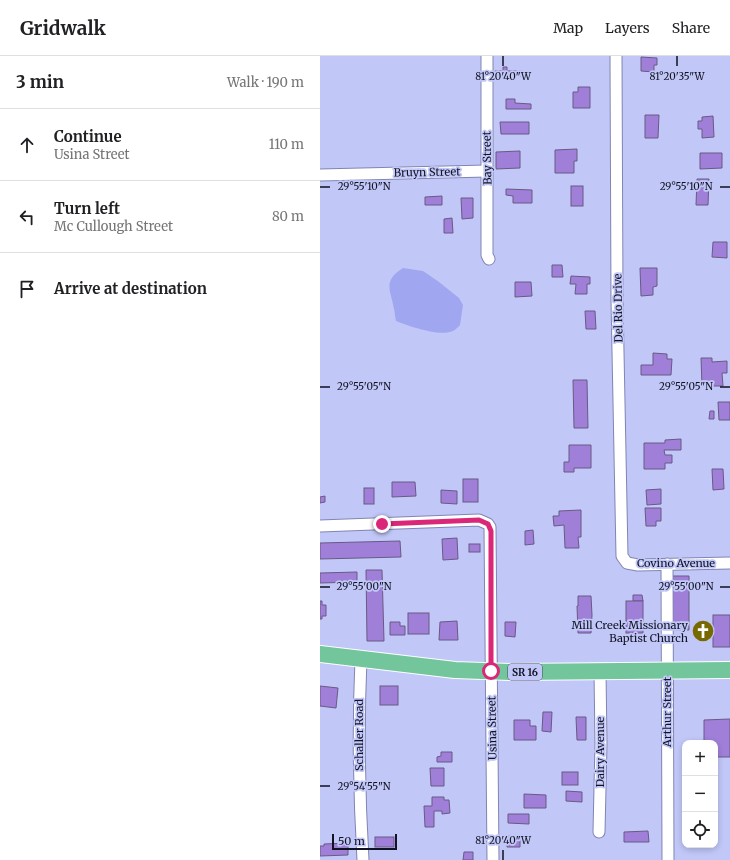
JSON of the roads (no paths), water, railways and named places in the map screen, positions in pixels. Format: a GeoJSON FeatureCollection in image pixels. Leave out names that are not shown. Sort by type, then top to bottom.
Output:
{"type":"FeatureCollection","features":[{"type":"Feature","properties":{"kind":"highway","name":"SR 16"},"geometry":{"type":"LineString","coordinates":[[320,654],[447,669],[491,671],[730,670]]}},
{"type":"Feature","properties":{"kind":"street","name":"Bay Street"},"geometry":{"type":"LineString","coordinates":[[487,56],[487,255],[489,259]]}},
{"type":"Feature","properties":{"kind":"street","name":"Del Rio Drive"},"geometry":{"type":"LineString","coordinates":[[616,56],[620,513],[622,556],[624,560]]}},
{"type":"Feature","properties":{"kind":"street","name":"Bruyn Street"},"geometry":{"type":"LineString","coordinates":[[320,174],[487,171]]}},
{"type":"Feature","properties":{"kind":"street","name":"Usina Street"},"geometry":{"type":"LineString","coordinates":[[320,526],[479,520],[488,524],[491,531],[493,860]]}},
{"type":"Feature","properties":{"kind":"street","name":"Covino Avenue"},"geometry":{"type":"LineString","coordinates":[[624,560],[627,563],[638,565],[730,563]]}},
{"type":"Feature","properties":{"kind":"street","name":"Arthur Street"},"geometry":{"type":"LineString","coordinates":[[667,564],[666,671],[668,860]]}},
{"type":"Feature","properties":{"kind":"street","name":"Schaller Road"},"geometry":{"type":"LineString","coordinates":[[361,659],[359,787],[363,860]]}},
{"type":"Feature","properties":{"kind":"street","name":"Dairy Avenue"},"geometry":{"type":"LineString","coordinates":[[599,832],[601,744],[600,671]]}},
{"type":"Feature","properties":{"kind":"water"},"geometry":{"type":"Polygon","coordinates":[[[403,268],[423,271],[459,298],[463,305],[460,325],[453,331],[440,333],[416,328],[396,321],[390,291],[390,282],[392,277],[403,268]]]}},
{"type":"Feature","properties":{"kind":"place","name":"Mill Creek Missionary Baptist Church"},"geometry":{"type":"Point","coordinates":[703,631]}}]}
